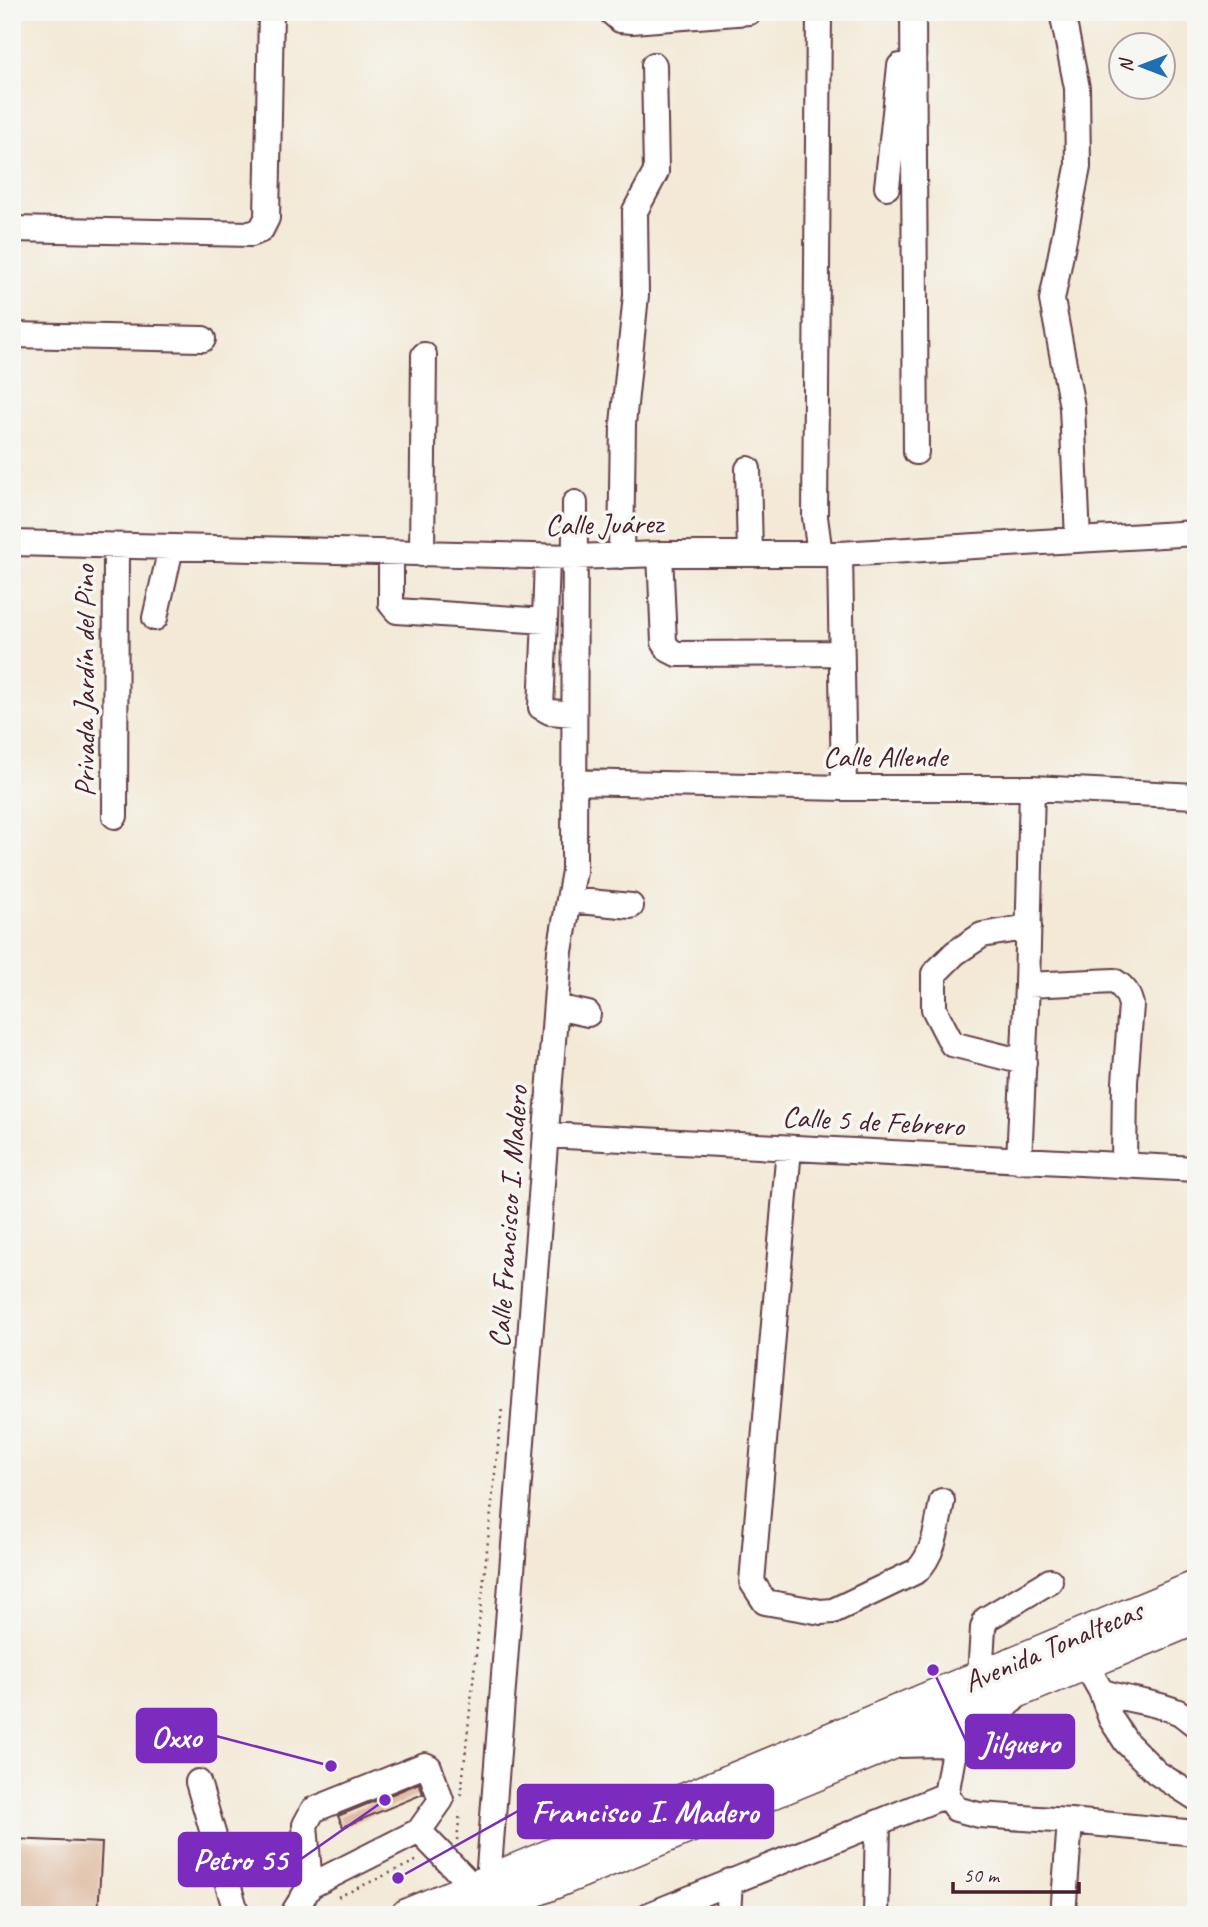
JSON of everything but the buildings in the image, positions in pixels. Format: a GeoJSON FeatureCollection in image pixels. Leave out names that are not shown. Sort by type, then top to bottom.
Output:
{"type":"FeatureCollection","features":[{"type":"Feature","properties":{"kind":"main road","name":"Avenida Tonaltecas"},"geometry":{"type":"LineString","coordinates":[[479,1894],[980,1676],[1196,1587]]}},
{"type":"Feature","properties":{"kind":"main road","name":"Avenida Tonaltecas"},"geometry":{"type":"LineString","coordinates":[[407,1915],[479,1894],[888,1746],[1196,1618]]}},
{"type":"Feature","properties":{"kind":"street"},"geometry":{"type":"LineString","coordinates":[[12,229],[251,234],[261,230],[267,218],[271,12]]}},
{"type":"Feature","properties":{"kind":"street"},"geometry":{"type":"LineString","coordinates":[[611,12],[620,19],[632,20],[749,12]]}},
{"type":"Feature","properties":{"kind":"street"},"geometry":{"type":"LineString","coordinates":[[819,12],[815,517],[830,554],[840,653],[844,788]]}},
{"type":"Feature","properties":{"kind":"street"},"geometry":{"type":"LineString","coordinates":[[887,187],[905,12]]}},
{"type":"Feature","properties":{"kind":"street"},"geometry":{"type":"LineString","coordinates":[[913,12],[916,452]]}},
{"type":"Feature","properties":{"kind":"street"},"geometry":{"type":"LineString","coordinates":[[1062,12],[1077,88],[1079,167],[1052,288],[1052,300],[1072,407],[1078,539]]}},
{"type":"Feature","properties":{"kind":"street"},"geometry":{"type":"LineString","coordinates":[[621,556],[623,424],[636,295],[635,211],[656,172],[654,65]]}},
{"type":"Feature","properties":{"kind":"street"},"geometry":{"type":"LineString","coordinates":[[12,335],[203,339]]}},
{"type":"Feature","properties":{"kind":"street"},"geometry":{"type":"LineString","coordinates":[[422,554],[424,355]]}},
{"type":"Feature","properties":{"kind":"street"},"geometry":{"type":"LineString","coordinates":[[748,469],[750,554]]}},
{"type":"Feature","properties":{"kind":"street","name":"Calle Francisco I. Madero"},"geometry":{"type":"LineString","coordinates":[[479,1894],[561,951],[573,871],[575,503]]}},
{"type":"Feature","properties":{"kind":"street","name":"Calle Juárez"},"geometry":{"type":"LineString","coordinates":[[12,543],[574,557],[830,554],[1196,533]]}},
{"type":"Feature","properties":{"kind":"street","name":"Privada Jardín del Pino"},"geometry":{"type":"LineString","coordinates":[[115,816],[116,547]]}},
{"type":"Feature","properties":{"kind":"street"},"geometry":{"type":"LineString","coordinates":[[155,618],[172,548]]}},
{"type":"Feature","properties":{"kind":"street"},"geometry":{"type":"LineString","coordinates":[[391,553],[391,604],[397,611],[545,621]]}},
{"type":"Feature","properties":{"kind":"street"},"geometry":{"type":"LineString","coordinates":[[660,554],[664,642],[669,650],[677,654],[840,653]]}},
{"type":"Feature","properties":{"kind":"street"},"geometry":{"type":"LineString","coordinates":[[547,557],[541,708],[550,712],[574,714]]}},
{"type":"Feature","properties":{"kind":"street","name":"Calle Allende"},"geometry":{"type":"LineString","coordinates":[[573,782],[844,788],[1032,788],[1196,796]]}},
{"type":"Feature","properties":{"kind":"street"},"geometry":{"type":"LineString","coordinates":[[1019,1161],[1032,788]]}},
{"type":"Feature","properties":{"kind":"street"},"geometry":{"type":"LineString","coordinates":[[569,900],[631,906]]}},
{"type":"Feature","properties":{"kind":"street"},"geometry":{"type":"LineString","coordinates":[[1024,1062],[952,1044],[934,1009],[934,974],[955,953],[982,935],[1029,927]]}},
{"type":"Feature","properties":{"kind":"street"},"geometry":{"type":"LineString","coordinates":[[1027,985],[1114,981],[1129,995],[1131,1005],[1125,1082],[1124,1165]]}},
{"type":"Feature","properties":{"kind":"street"},"geometry":{"type":"LineString","coordinates":[[556,1007],[589,1014]]}},
{"type":"Feature","properties":{"kind":"street","name":"Calle 5 de Febrero"},"geometry":{"type":"LineString","coordinates":[[546,1135],[1196,1169]]}},
{"type":"Feature","properties":{"kind":"street"},"geometry":{"type":"LineString","coordinates":[[789,1148],[752,1582],[765,1602],[821,1612],[833,1611],[917,1571],[932,1548],[942,1501]]}},
{"type":"Feature","properties":{"kind":"street"},"geometry":{"type":"LineString","coordinates":[[980,1676],[986,1619],[1051,1581]]}},
{"type":"Feature","properties":{"kind":"street"},"geometry":{"type":"LineString","coordinates":[[1085,1663],[1101,1691],[1111,1719],[1126,1742],[1157,1773],[1196,1798]]}},
{"type":"Feature","properties":{"kind":"street"},"geometry":{"type":"LineString","coordinates":[[888,1746],[941,1744],[956,1739],[995,1722],[1021,1691]]}},
{"type":"Feature","properties":{"kind":"street"},"geometry":{"type":"LineString","coordinates":[[1101,1691],[1117,1698],[1162,1706],[1190,1715]]}},
{"type":"Feature","properties":{"kind":"street"},"geometry":{"type":"LineString","coordinates":[[956,1739],[946,1795],[956,1809],[979,1815],[1196,1833]]}},
{"type":"Feature","properties":{"kind":"street"},"geometry":{"type":"LineString","coordinates":[[292,1915],[310,1886],[419,1832],[441,1800],[429,1767],[425,1765],[313,1810],[305,1825],[310,1886]]}},
{"type":"Feature","properties":{"kind":"street"},"geometry":{"type":"LineString","coordinates":[[198,1782],[237,1915]]}},
{"type":"Feature","properties":{"kind":"street"},"geometry":{"type":"LineString","coordinates":[[649,1915],[946,1795]]}},
{"type":"Feature","properties":{"kind":"street"},"geometry":{"type":"LineString","coordinates":[[1063,1915],[1070,1821]]}},
{"type":"Feature","properties":{"kind":"street"},"geometry":{"type":"LineString","coordinates":[[876,1915],[878,1823]]}},
{"type":"Feature","properties":{"kind":"street"},"geometry":{"type":"LineString","coordinates":[[419,1832],[479,1894]]}},
{"type":"Feature","properties":{"kind":"street"},"geometry":{"type":"LineString","coordinates":[[728,1915],[730,1881]]}},
{"type":"Feature","properties":{"kind":"path"},"geometry":{"type":"LineString","coordinates":[[334,1899],[456,1843],[503,1399]]}},
{"type":"Feature","properties":{"kind":"place","name":"Jilguero"},"geometry":{"type":"Point","coordinates":[933,1670]}},
{"type":"Feature","properties":{"kind":"place","name":"Oxxo"},"geometry":{"type":"Point","coordinates":[331,1766]}},
{"type":"Feature","properties":{"kind":"place","name":"Petro 55"},"geometry":{"type":"Point","coordinates":[385,1800]}},
{"type":"Feature","properties":{"kind":"place","name":"Francisco I. Madero"},"geometry":{"type":"Point","coordinates":[398,1878]}}]}
